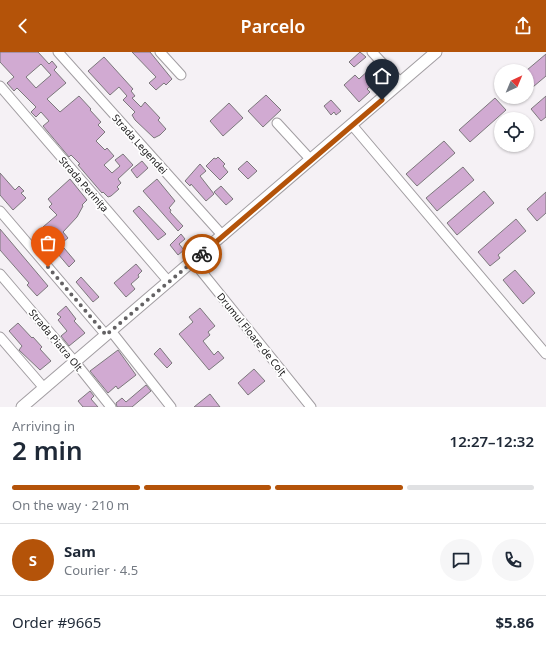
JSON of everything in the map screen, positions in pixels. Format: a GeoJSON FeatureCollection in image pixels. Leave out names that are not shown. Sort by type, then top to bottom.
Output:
{"type":"FeatureCollection","features":[{"type":"Feature","properties":{"kind":"main road"},"geometry":{"type":"LineString","coordinates":[[22,407],[436,52]]}},
{"type":"Feature","properties":{"kind":"street"},"geometry":{"type":"LineString","coordinates":[[160,52],[181,75]]}},
{"type":"Feature","properties":{"kind":"street"},"geometry":{"type":"LineString","coordinates":[[372,52],[401,83]]}},
{"type":"Feature","properties":{"kind":"street","name":"Strada Legendei"},"geometry":{"type":"LineString","coordinates":[[59,53],[222,236]]}},
{"type":"Feature","properties":{"kind":"street","name":"Strada Perinița"},"geometry":{"type":"LineString","coordinates":[[0,86],[169,282]]}},
{"type":"Feature","properties":{"kind":"street"},"geometry":{"type":"LineString","coordinates":[[277,123],[311,160]]}},
{"type":"Feature","properties":{"kind":"street"},"geometry":{"type":"LineString","coordinates":[[352,125],[546,354]]}},
{"type":"Feature","properties":{"kind":"street"},"geometry":{"type":"LineString","coordinates":[[0,211],[171,407]]}},
{"type":"Feature","properties":{"kind":"street","name":"Drumul Floare de Colț"},"geometry":{"type":"LineString","coordinates":[[193,261],[311,407]]}},
{"type":"Feature","properties":{"kind":"street","name":"Strada Piatra Olt"},"geometry":{"type":"LineString","coordinates":[[0,274],[111,407]]}},
{"type":"Feature","properties":{"kind":"street"},"geometry":{"type":"LineString","coordinates":[[0,337],[44,388]]}},
{"type":"Feature","properties":{"kind":"building"},"geometry":{"type":"Polygon","coordinates":[[[0,52],[38,52],[49,64],[52,61],[57,67],[54,70],[66,83],[47,99],[60,112],[79,96],[101,122],[98,125],[105,132],[96,141],[105,150],[107,148],[114,156],[104,165],[112,173],[120,166],[115,160],[123,154],[133,165],[118,179],[121,183],[117,187],[119,189],[108,197],[103,192],[102,193],[78,165],[80,164],[71,155],[69,157],[43,126],[49,121],[41,112],[36,117],[31,112],[36,107],[17,88],[14,91],[7,83],[14,77],[0,62],[0,52]],[[41,64],[26,77],[36,88],[51,75],[41,64]]]}},
{"type":"Feature","properties":{"kind":"building"},"geometry":{"type":"Polygon","coordinates":[[[132,52],[150,52],[172,79],[166,85],[164,83],[156,90],[149,83],[156,77],[132,52]]]}},
{"type":"Feature","properties":{"kind":"building"},"geometry":{"type":"Polygon","coordinates":[[[360,52],[366,57],[354,67],[349,62],[360,52]]]}},
{"type":"Feature","properties":{"kind":"building"},"geometry":{"type":"Polygon","coordinates":[[[546,54],[546,76],[534,86],[534,64],[546,54]]]}},
{"type":"Feature","properties":{"kind":"building"},"geometry":{"type":"Polygon","coordinates":[[[104,57],[133,89],[131,91],[135,96],[132,98],[141,107],[145,102],[160,118],[158,120],[166,129],[160,135],[154,138],[135,120],[132,115],[135,112],[123,100],[127,96],[119,87],[110,95],[88,71],[104,57]]]}},
{"type":"Feature","properties":{"kind":"building"},"geometry":{"type":"Polygon","coordinates":[[[370,69],[378,79],[367,89],[370,92],[359,102],[344,85],[355,75],[359,79],[370,69]]]}},
{"type":"Feature","properties":{"kind":"building"},"geometry":{"type":"Polygon","coordinates":[[[266,95],[281,110],[263,127],[248,111],[266,95]]]}},
{"type":"Feature","properties":{"kind":"building"},"geometry":{"type":"Polygon","coordinates":[[[546,96],[546,117],[541,121],[531,109],[546,96]]]}},
{"type":"Feature","properties":{"kind":"building"},"geometry":{"type":"Polygon","coordinates":[[[494,99],[494,104],[500,104],[506,110],[504,112],[494,112],[494,121],[470,142],[459,130],[494,99]]]}},
{"type":"Feature","properties":{"kind":"building"},"geometry":{"type":"Polygon","coordinates":[[[331,100],[341,111],[336,115],[334,112],[331,115],[324,106],[331,100]]]}},
{"type":"Feature","properties":{"kind":"building"},"geometry":{"type":"Polygon","coordinates":[[[229,103],[243,118],[223,136],[210,121],[229,103]]]}},
{"type":"Feature","properties":{"kind":"building"},"geometry":{"type":"Polygon","coordinates":[[[444,141],[455,153],[417,186],[406,174],[444,141]]]}},
{"type":"Feature","properties":{"kind":"building"},"geometry":{"type":"Polygon","coordinates":[[[218,157],[225,164],[223,166],[228,172],[220,180],[206,166],[214,158],[216,159],[218,157]]]}},
{"type":"Feature","properties":{"kind":"building"},"geometry":{"type":"Polygon","coordinates":[[[142,161],[148,168],[137,178],[131,170],[142,161]]]}},
{"type":"Feature","properties":{"kind":"building"},"geometry":{"type":"Polygon","coordinates":[[[247,161],[257,171],[248,179],[238,169],[247,161]]]}},
{"type":"Feature","properties":{"kind":"building"},"geometry":{"type":"Polygon","coordinates":[[[200,164],[206,171],[200,176],[214,194],[206,201],[191,184],[190,186],[185,181],[200,164]]]}},
{"type":"Feature","properties":{"kind":"building"},"geometry":{"type":"Polygon","coordinates":[[[463,167],[474,180],[437,211],[426,198],[463,167]]]}},
{"type":"Feature","properties":{"kind":"building"},"geometry":{"type":"Polygon","coordinates":[[[0,173],[15,190],[19,186],[24,191],[21,193],[26,198],[13,210],[0,195],[0,173]]]}},
{"type":"Feature","properties":{"kind":"building"},"geometry":{"type":"Polygon","coordinates":[[[70,179],[87,200],[82,205],[83,206],[77,217],[63,232],[68,238],[59,245],[43,227],[57,215],[49,207],[52,204],[48,199],[70,179]]]}},
{"type":"Feature","properties":{"kind":"building"},"geometry":{"type":"Polygon","coordinates":[[[157,179],[175,201],[169,208],[171,210],[170,212],[183,226],[178,231],[143,191],[157,179]]]}},
{"type":"Feature","properties":{"kind":"building"},"geometry":{"type":"Polygon","coordinates":[[[221,186],[233,199],[226,205],[214,192],[221,186]]]}},
{"type":"Feature","properties":{"kind":"building"},"geometry":{"type":"Polygon","coordinates":[[[484,191],[494,203],[457,235],[447,223],[484,191]]]}},
{"type":"Feature","properties":{"kind":"building"},"geometry":{"type":"Polygon","coordinates":[[[546,192],[546,213],[537,221],[527,209],[546,192]]]}},
{"type":"Feature","properties":{"kind":"building"},"geometry":{"type":"Polygon","coordinates":[[[139,206],[166,234],[158,240],[133,211],[139,206]]]}},
{"type":"Feature","properties":{"kind":"building"},"geometry":{"type":"Polygon","coordinates":[[[516,219],[526,231],[498,255],[500,258],[490,266],[478,252],[516,219]]]}},
{"type":"Feature","properties":{"kind":"building"},"geometry":{"type":"Polygon","coordinates":[[[0,229],[48,286],[37,296],[27,285],[29,283],[0,250],[0,229]]]}},
{"type":"Feature","properties":{"kind":"building"},"geometry":{"type":"Polygon","coordinates":[[[181,234],[185,239],[179,244],[184,250],[178,255],[170,245],[181,234]]]}},
{"type":"Feature","properties":{"kind":"building"},"geometry":{"type":"Polygon","coordinates":[[[64,248],[75,261],[69,267],[58,254],[64,248]]]}},
{"type":"Feature","properties":{"kind":"building"},"geometry":{"type":"Polygon","coordinates":[[[136,264],[142,271],[138,275],[139,277],[131,284],[135,289],[126,297],[114,283],[136,264]]]}},
{"type":"Feature","properties":{"kind":"building"},"geometry":{"type":"Polygon","coordinates":[[[515,270],[535,293],[523,304],[503,280],[515,270]]]}},
{"type":"Feature","properties":{"kind":"building"},"geometry":{"type":"Polygon","coordinates":[[[81,277],[99,297],[93,302],[76,282],[81,277]]]}},
{"type":"Feature","properties":{"kind":"building"},"geometry":{"type":"Polygon","coordinates":[[[66,306],[76,319],[74,321],[85,333],[69,346],[61,336],[67,331],[58,320],[61,317],[57,314],[66,306]]]}},
{"type":"Feature","properties":{"kind":"building"},"geometry":{"type":"Polygon","coordinates":[[[200,308],[215,326],[208,332],[210,335],[203,341],[214,355],[218,351],[224,358],[209,370],[179,334],[193,322],[189,317],[200,308]]]}},
{"type":"Feature","properties":{"kind":"building"},"geometry":{"type":"Polygon","coordinates":[[[18,323],[42,347],[40,349],[51,361],[40,370],[19,350],[22,346],[9,331],[18,323]]]}},
{"type":"Feature","properties":{"kind":"building"},"geometry":{"type":"Polygon","coordinates":[[[160,348],[172,363],[167,368],[154,354],[160,348]]]}},
{"type":"Feature","properties":{"kind":"building"},"geometry":{"type":"Polygon","coordinates":[[[118,350],[136,375],[118,389],[116,386],[108,393],[90,371],[118,350]]]}},
{"type":"Feature","properties":{"kind":"building"},"geometry":{"type":"Polygon","coordinates":[[[254,369],[265,381],[248,395],[238,383],[254,369]]]}},
{"type":"Feature","properties":{"kind":"building"},"geometry":{"type":"Polygon","coordinates":[[[146,385],[151,391],[132,407],[117,407],[116,403],[122,398],[126,402],[146,385]]]}},
{"type":"Feature","properties":{"kind":"building"},"geometry":{"type":"Polygon","coordinates":[[[90,391],[94,396],[91,399],[98,407],[83,407],[78,401],[90,391]]]}},
{"type":"Feature","properties":{"kind":"building"},"geometry":{"type":"Polygon","coordinates":[[[210,394],[220,407],[194,407],[210,394]]]}},
{"type":"Feature","properties":{"kind":"way so far"},"geometry":{"type":"LineString","coordinates":[[48,267],[106,335],[202,254]]}},
{"type":"Feature","properties":{"kind":"route"},"geometry":{"type":"LineString","coordinates":[[202,254],[382,100]]}}]}
